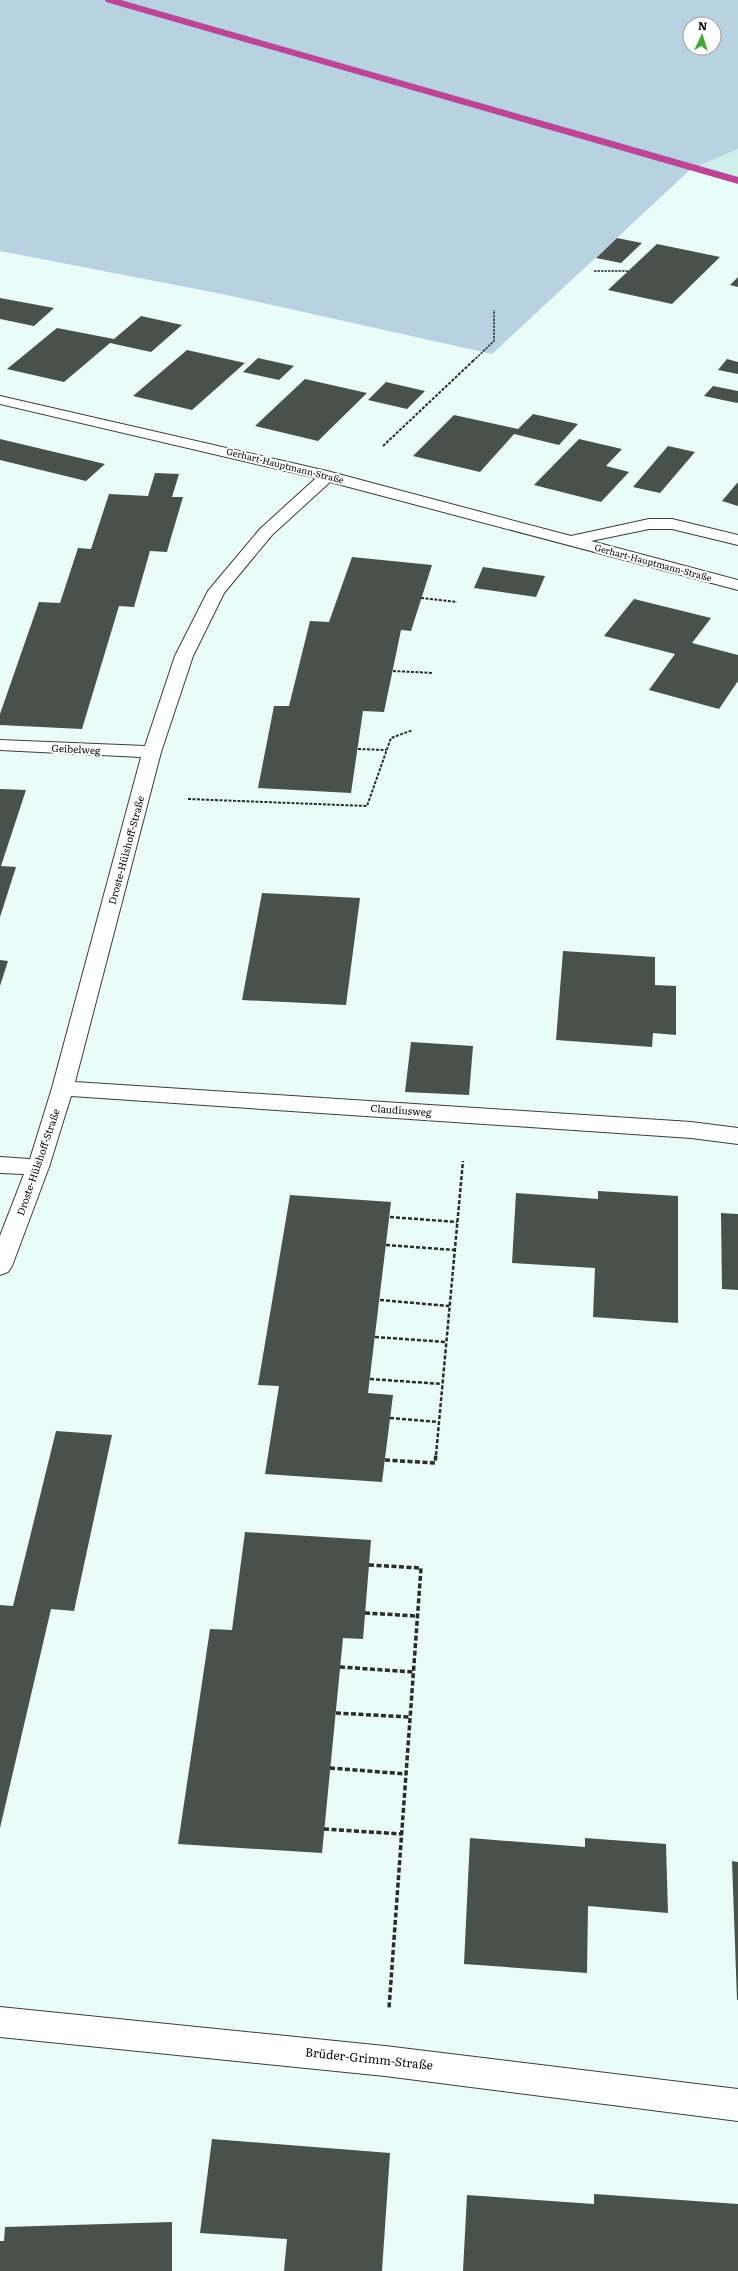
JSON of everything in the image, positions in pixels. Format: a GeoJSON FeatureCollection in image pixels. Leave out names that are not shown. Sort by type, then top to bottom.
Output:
{"type":"FeatureCollection","features":[{"type":"Feature","properties":{"kind":"street","name":"Gerhart-Hauptmann-Straße"},"geometry":{"type":"LineString","coordinates":[[0,400],[335,478],[738,585]]}},
{"type":"Feature","properties":{"kind":"street","name":"Droste-Hülshoff-Straße"},"geometry":{"type":"LineString","coordinates":[[0,1266],[38,1167],[63,1088],[152,752],[184,656],[216,591],[266,532],[335,478]]}},
{"type":"Feature","properties":{"kind":"street","name":"Gerhart-Hauptmann-Straße"},"geometry":{"type":"LineString","coordinates":[[568,540],[649,524],[672,524],[738,540]]}},
{"type":"Feature","properties":{"kind":"street","name":"Geibelweg"},"geometry":{"type":"LineString","coordinates":[[0,745],[152,752]]}},
{"type":"Feature","properties":{"kind":"street","name":"Claudiusweg"},"geometry":{"type":"LineString","coordinates":[[63,1088],[691,1130],[738,1136]]}},
{"type":"Feature","properties":{"kind":"street"},"geometry":{"type":"LineString","coordinates":[[0,1164],[38,1167]]}},
{"type":"Feature","properties":{"kind":"street","name":"Brüder-Grimm-Straße"},"geometry":{"type":"LineString","coordinates":[[0,2022],[385,2061],[738,2105]]}},
{"type":"Feature","properties":{"kind":"path"},"geometry":{"type":"LineString","coordinates":[[594,271],[628,271]]}},
{"type":"Feature","properties":{"kind":"path"},"geometry":{"type":"LineString","coordinates":[[335,478],[357,470],[494,341],[494,310]]}},
{"type":"Feature","properties":{"kind":"path"},"geometry":{"type":"LineString","coordinates":[[421,598],[457,602]]}},
{"type":"Feature","properties":{"kind":"path"},"geometry":{"type":"LineString","coordinates":[[392,671],[433,672]]}},
{"type":"Feature","properties":{"kind":"path"},"geometry":{"type":"LineString","coordinates":[[140,797],[367,806],[391,738],[413,730]]}},
{"type":"Feature","properties":{"kind":"path"},"geometry":{"type":"LineString","coordinates":[[358,749],[386,750]]}},
{"type":"Feature","properties":{"kind":"path"},"geometry":{"type":"LineString","coordinates":[[385,1460],[435,1463],[468,1115]]}},
{"type":"Feature","properties":{"kind":"path"},"geometry":{"type":"LineString","coordinates":[[390,1217],[457,1222]]}},
{"type":"Feature","properties":{"kind":"path"},"geometry":{"type":"LineString","coordinates":[[386,1245],[455,1250]]}},
{"type":"Feature","properties":{"kind":"path"},"geometry":{"type":"LineString","coordinates":[[380,1300],[449,1306]]}},
{"type":"Feature","properties":{"kind":"path"},"geometry":{"type":"LineString","coordinates":[[375,1337],[446,1342]]}},
{"type":"Feature","properties":{"kind":"path"},"geometry":{"type":"LineString","coordinates":[[370,1379],[442,1384]]}},
{"type":"Feature","properties":{"kind":"path"},"geometry":{"type":"LineString","coordinates":[[390,1418],[438,1422]]}},
{"type":"Feature","properties":{"kind":"path"},"geometry":{"type":"LineString","coordinates":[[369,1565],[421,1568],[385,2061]]}},
{"type":"Feature","properties":{"kind":"path"},"geometry":{"type":"LineString","coordinates":[[365,1613],[417,1616]]}},
{"type":"Feature","properties":{"kind":"path"},"geometry":{"type":"LineString","coordinates":[[340,1667],[413,1672]]}},
{"type":"Feature","properties":{"kind":"path"},"geometry":{"type":"LineString","coordinates":[[336,1713],[409,1717]]}},
{"type":"Feature","properties":{"kind":"path"},"geometry":{"type":"LineString","coordinates":[[330,1768],[406,1774]]}},
{"type":"Feature","properties":{"kind":"path"},"geometry":{"type":"LineString","coordinates":[[324,1829],[402,1834]]}},
{"type":"Feature","properties":{"kind":"shaded area"},"geometry":{"type":"Polygon","coordinates":[[[0,0],[738,0],[738,149],[691,169],[492,354],[222,294],[0,251],[0,0]]]}},
{"type":"Feature","properties":{"kind":"shaded area"},"geometry":{"type":"Polygon","coordinates":[[[738,149],[738,182],[691,169],[738,149]]]}},
{"type":"Feature","properties":{"kind":"building"},"geometry":{"type":"Polygon","coordinates":[[[617,238],[642,243],[621,263],[596,258],[617,238]]]}},
{"type":"Feature","properties":{"kind":"building"},"geometry":{"type":"Polygon","coordinates":[[[657,244],[720,257],[672,304],[608,290],[657,244]]]}},
{"type":"Feature","properties":{"kind":"building"},"geometry":{"type":"Polygon","coordinates":[[[738,277],[738,287],[730,285],[738,277]]]}},
{"type":"Feature","properties":{"kind":"building"},"geometry":{"type":"Polygon","coordinates":[[[0,298],[54,308],[34,326],[0,319],[0,298]]]}},
{"type":"Feature","properties":{"kind":"building"},"geometry":{"type":"Polygon","coordinates":[[[141,316],[182,325],[151,352],[110,343],[64,382],[7,369],[57,328],[114,339],[141,316]]]}},
{"type":"Feature","properties":{"kind":"building"},"geometry":{"type":"Polygon","coordinates":[[[187,350],[245,363],[192,410],[133,396],[187,350]]]}},
{"type":"Feature","properties":{"kind":"building"},"geometry":{"type":"Polygon","coordinates":[[[258,358],[294,366],[279,380],[243,372],[258,358]]]}},
{"type":"Feature","properties":{"kind":"building"},"geometry":{"type":"Polygon","coordinates":[[[727,359],[738,362],[738,374],[718,370],[727,359]]]}},
{"type":"Feature","properties":{"kind":"building"},"geometry":{"type":"Polygon","coordinates":[[[305,379],[367,393],[318,441],[255,426],[305,379]]]}},
{"type":"Feature","properties":{"kind":"building"},"geometry":{"type":"Polygon","coordinates":[[[386,382],[425,391],[407,409],[368,400],[386,382]]]}},
{"type":"Feature","properties":{"kind":"building"},"geometry":{"type":"Polygon","coordinates":[[[713,386],[738,391],[738,402],[704,396],[713,386]]]}},
{"type":"Feature","properties":{"kind":"building"},"geometry":{"type":"Polygon","coordinates":[[[533,414],[578,424],[559,445],[514,434],[480,472],[413,456],[454,415],[518,429],[533,414]]]}},
{"type":"Feature","properties":{"kind":"building"},"geometry":{"type":"Polygon","coordinates":[[[0,439],[105,464],[86,481],[0,460],[0,439]]]}},
{"type":"Feature","properties":{"kind":"building"},"geometry":{"type":"Polygon","coordinates":[[[579,439],[622,449],[606,466],[629,472],[601,502],[534,485],[579,439]]]}},
{"type":"Feature","properties":{"kind":"building"},"geometry":{"type":"Polygon","coordinates":[[[668,446],[695,452],[660,493],[633,487],[668,446]]]}},
{"type":"Feature","properties":{"kind":"building"},"geometry":{"type":"Polygon","coordinates":[[[155,473],[179,474],[172,497],[183,497],[167,552],[150,551],[134,607],[119,606],[82,729],[0,725],[0,714],[39,602],[60,603],[78,548],[91,549],[109,494],[148,496],[155,473]]]}},
{"type":"Feature","properties":{"kind":"building"},"geometry":{"type":"Polygon","coordinates":[[[738,482],[738,506],[722,501],[738,482]]]}},
{"type":"Feature","properties":{"kind":"building"},"geometry":{"type":"Polygon","coordinates":[[[352,557],[432,565],[411,631],[401,630],[384,712],[363,711],[351,793],[258,788],[274,706],[289,706],[310,621],[329,622],[352,557]]]}},
{"type":"Feature","properties":{"kind":"building"},"geometry":{"type":"Polygon","coordinates":[[[483,567],[545,576],[536,597],[474,588],[483,567]]]}},
{"type":"Feature","properties":{"kind":"building"},"geometry":{"type":"Polygon","coordinates":[[[634,599],[711,618],[692,643],[738,655],[738,681],[719,709],[649,690],[675,654],[604,636],[634,599]]]}},
{"type":"Feature","properties":{"kind":"building"},"geometry":{"type":"Polygon","coordinates":[[[0,789],[26,790],[1,866],[16,867],[0,917],[0,789]]]}},
{"type":"Feature","properties":{"kind":"building"},"geometry":{"type":"Polygon","coordinates":[[[262,893],[360,898],[346,1005],[242,1000],[262,893]]]}},
{"type":"Feature","properties":{"kind":"building"},"geometry":{"type":"Polygon","coordinates":[[[563,951],[655,957],[655,985],[676,986],[676,1035],[653,1033],[652,1047],[556,1040],[563,951]]]}},
{"type":"Feature","properties":{"kind":"building"},"geometry":{"type":"Polygon","coordinates":[[[0,960],[8,961],[0,986],[0,960]]]}},
{"type":"Feature","properties":{"kind":"building"},"geometry":{"type":"Polygon","coordinates":[[[411,1042],[473,1046],[469,1095],[405,1092],[411,1042]]]}},
{"type":"Feature","properties":{"kind":"building"},"geometry":{"type":"Polygon","coordinates":[[[598,1191],[678,1196],[678,1323],[593,1317],[595,1268],[512,1263],[516,1193],[598,1199],[598,1191]]]}},
{"type":"Feature","properties":{"kind":"building"},"geometry":{"type":"Polygon","coordinates":[[[290,1195],[391,1202],[368,1393],[393,1395],[382,1482],[265,1474],[279,1386],[258,1385],[290,1195]]]}},
{"type":"Feature","properties":{"kind":"building"},"geometry":{"type":"Polygon","coordinates":[[[721,1213],[738,1214],[738,1290],[722,1289],[721,1213]]]}},
{"type":"Feature","properties":{"kind":"building"},"geometry":{"type":"Polygon","coordinates":[[[56,1431],[112,1435],[74,1611],[51,1609],[0,1828],[0,1605],[13,1606],[56,1431]]]}},
{"type":"Feature","properties":{"kind":"building"},"geometry":{"type":"Polygon","coordinates":[[[245,1532],[371,1540],[363,1639],[343,1638],[322,1853],[178,1844],[210,1629],[232,1630],[245,1532]]]}},
{"type":"Feature","properties":{"kind":"building"},"geometry":{"type":"Polygon","coordinates":[[[470,1838],[585,1847],[585,1838],[666,1844],[668,1913],[588,1906],[587,1973],[464,1964],[470,1838]]]}},
{"type":"Feature","properties":{"kind":"building"},"geometry":{"type":"Polygon","coordinates":[[[732,1861],[738,1862],[738,2000],[737,2000],[732,1861]]]}},
{"type":"Feature","properties":{"kind":"building"},"geometry":{"type":"Polygon","coordinates":[[[212,2139],[390,2153],[382,2271],[284,2271],[287,2239],[200,2233],[212,2139]]]}},
{"type":"Feature","properties":{"kind":"building"},"geometry":{"type":"Polygon","coordinates":[[[594,2194],[738,2204],[738,2271],[463,2271],[467,2195],[594,2204],[594,2194]]]}},
{"type":"Feature","properties":{"kind":"building"},"geometry":{"type":"Polygon","coordinates":[[[172,2222],[172,2271],[0,2271],[0,2241],[4,2241],[5,2227],[172,2222]]]}},
{"type":"Feature","properties":{"kind":"waterway"},"geometry":{"type":"LineString","coordinates":[[110,0],[738,181]]}}]}
